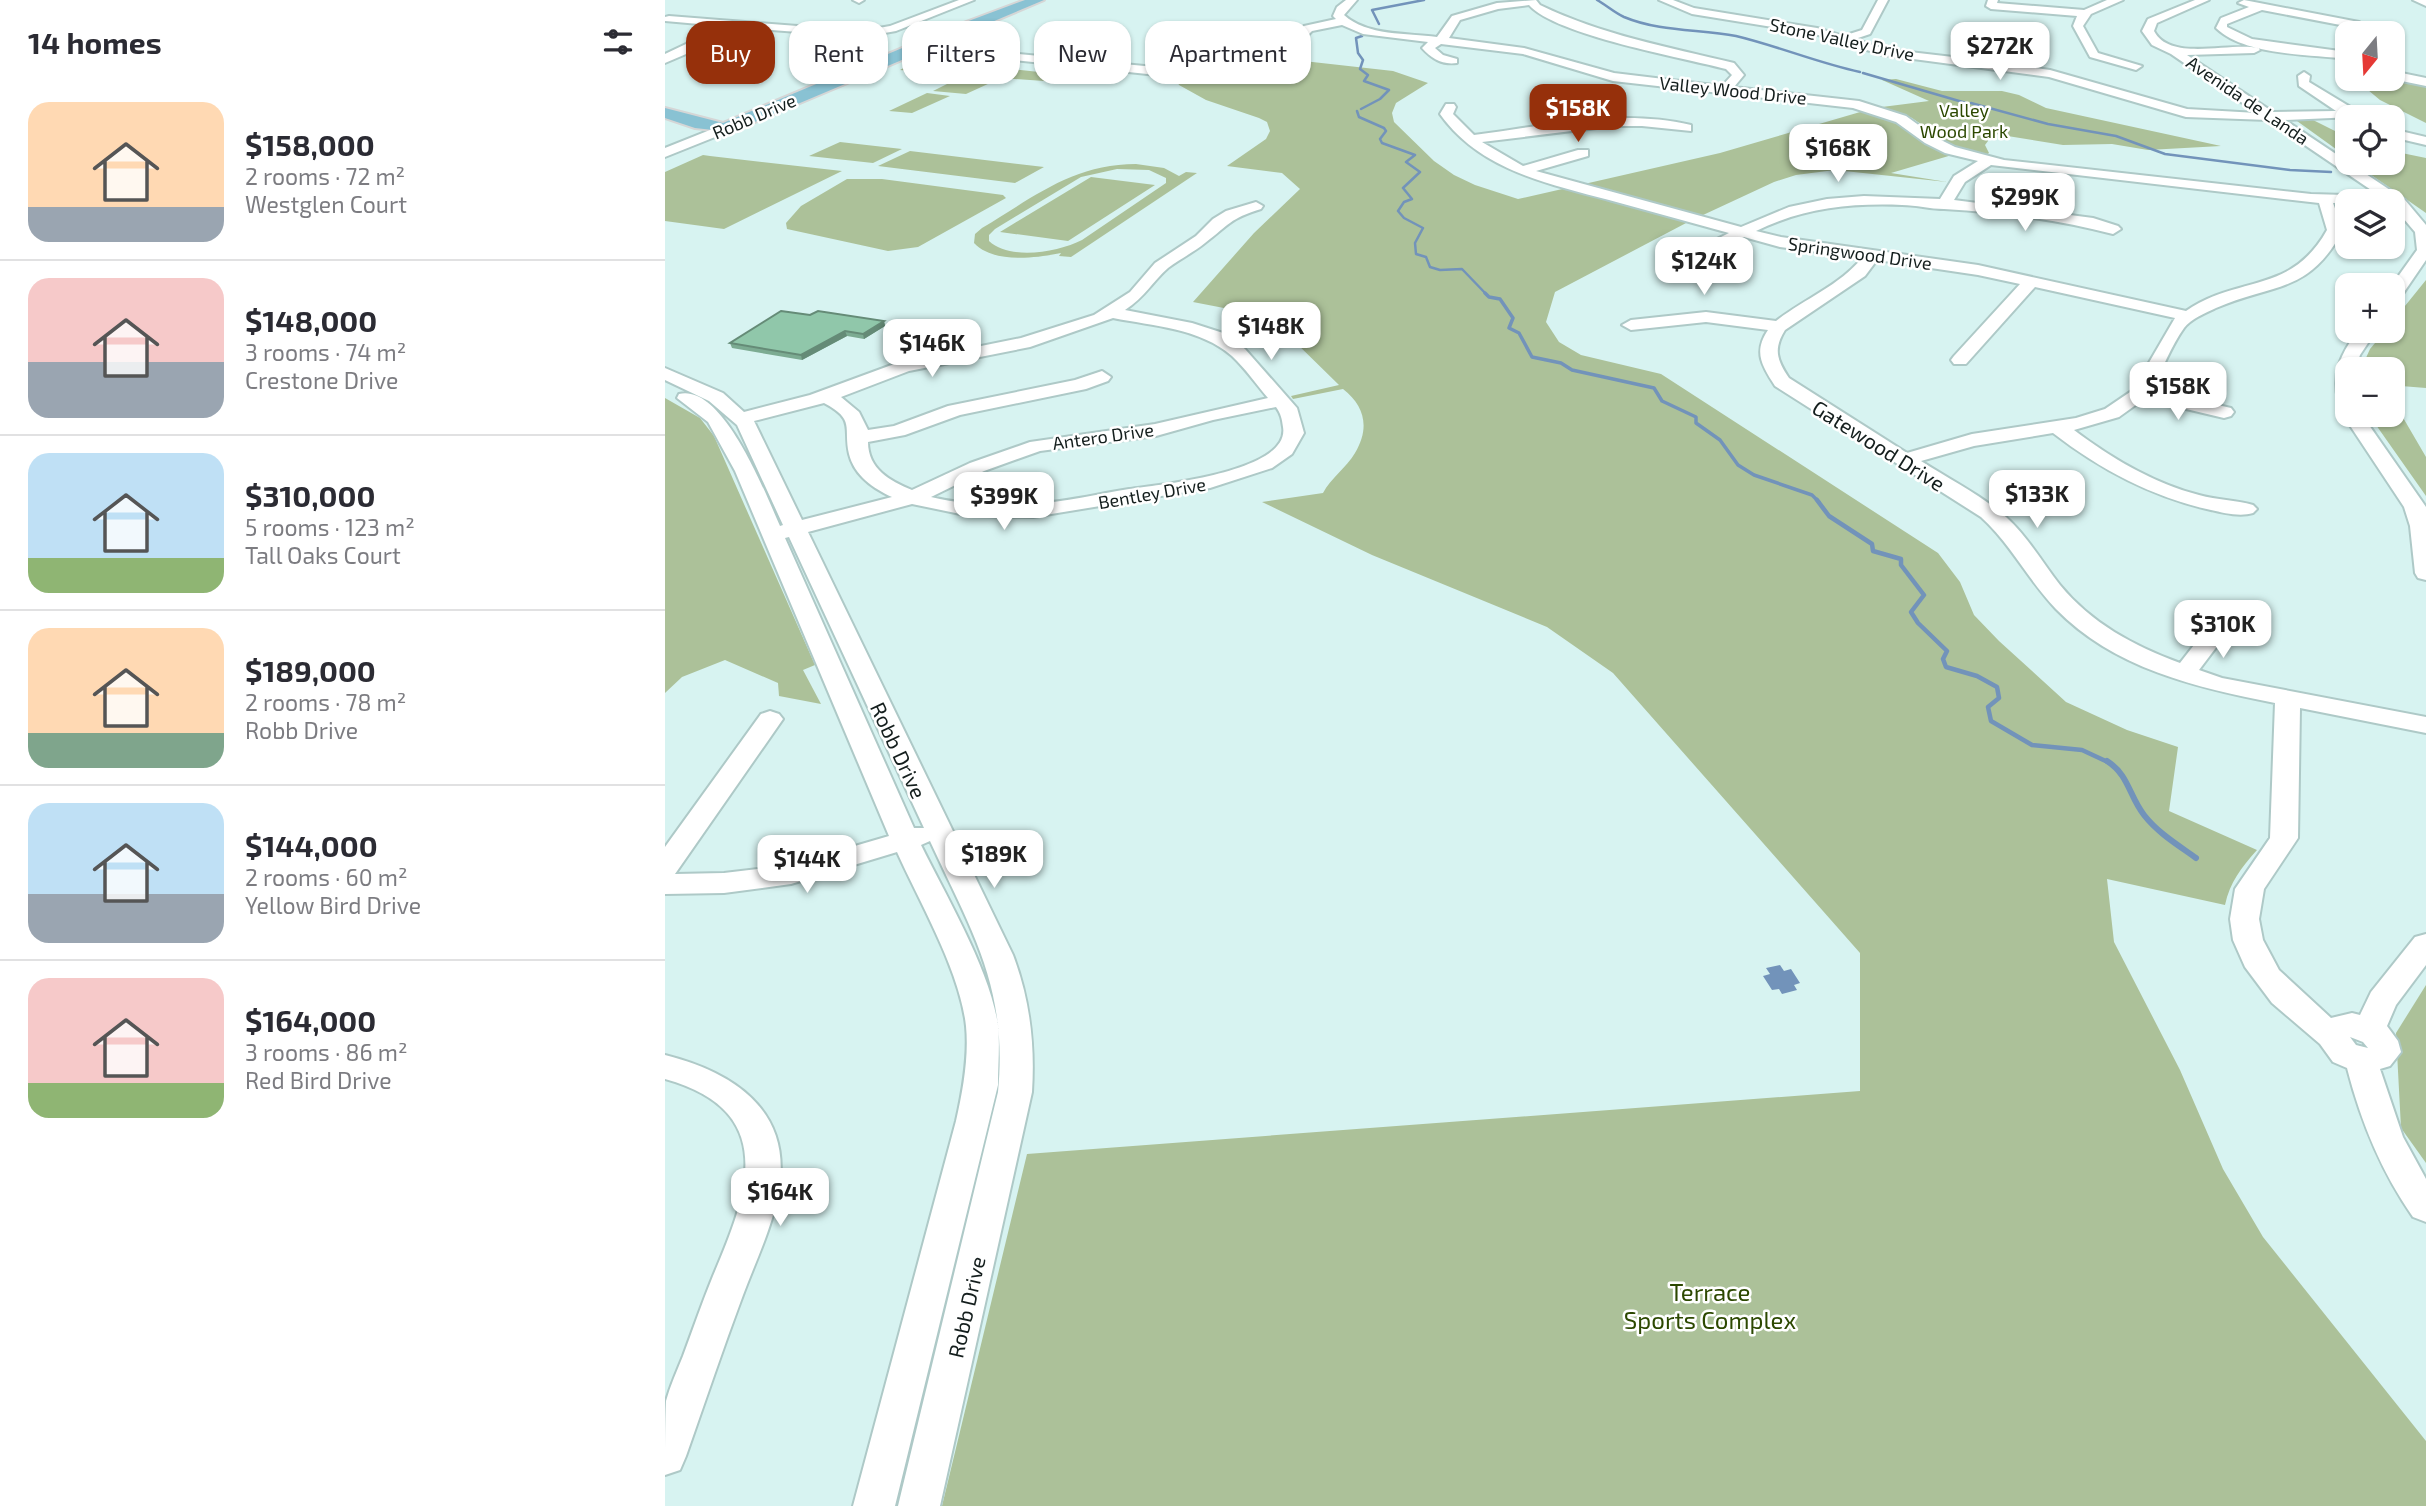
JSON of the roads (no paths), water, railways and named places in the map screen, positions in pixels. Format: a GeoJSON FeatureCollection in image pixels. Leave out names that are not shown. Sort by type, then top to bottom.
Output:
{"type":"FeatureCollection","features":[{"type":"Feature","properties":{"kind":"main road","name":"Robb Drive"},"geometry":{"type":"LineString","coordinates":[[982,21],[1037,0]]}},
{"type":"Feature","properties":{"kind":"main road","name":"Robb Drive"},"geometry":{"type":"LineString","coordinates":[[725,128],[902,52]]}},
{"type":"Feature","properties":{"kind":"main road"},"geometry":{"type":"LineString","coordinates":[[665,113],[695,123],[725,128]]}},
{"type":"Feature","properties":{"kind":"street"},"geometry":{"type":"LineString","coordinates":[[929,0],[965,2]]}},
{"type":"Feature","properties":{"kind":"street"},"geometry":{"type":"LineString","coordinates":[[1311,27],[1343,22],[1339,13],[1352,0]]}},
{"type":"Feature","properties":{"kind":"street","name":"Stone Valley Drive"},"geometry":{"type":"LineString","coordinates":[[1664,0],[1692,11],[1803,29],[1882,52],[1957,60],[2071,79],[2186,113],[2226,117],[2335,116]]}},
{"type":"Feature","properties":{"kind":"street"},"geometry":{"type":"LineString","coordinates":[[1844,39],[1866,32],[1883,0]]}},
{"type":"Feature","properties":{"kind":"street"},"geometry":{"type":"LineString","coordinates":[[2118,0],[2086,13],[2080,18],[2078,26],[2092,52],[2106,59],[2136,66]]}},
{"type":"Feature","properties":{"kind":"street","name":"Avenida de Landa"},"geometry":{"type":"LineString","coordinates":[[2204,0],[2162,19],[2162,37],[2175,52],[2378,189]]}},
{"type":"Feature","properties":{"kind":"street"},"geometry":{"type":"LineString","coordinates":[[2234,0],[2342,21]]}},
{"type":"Feature","properties":{"kind":"street"},"geometry":{"type":"LineString","coordinates":[[2418,0],[2426,3]]}},
{"type":"Feature","properties":{"kind":"street"},"geometry":{"type":"LineString","coordinates":[[1453,61],[1439,58],[1428,50],[1429,46],[1446,35],[1453,21],[1461,16],[1497,6],[1530,1],[1570,23],[1625,41],[1724,63],[1738,75],[1726,89]]}},
{"type":"Feature","properties":{"kind":"street"},"geometry":{"type":"LineString","coordinates":[[775,28],[845,35],[870,34],[892,29],[965,2]]}},
{"type":"Feature","properties":{"kind":"street"},"geometry":{"type":"LineString","coordinates":[[1992,3],[2086,13]]}},
{"type":"Feature","properties":{"kind":"street"},"geometry":{"type":"LineString","coordinates":[[2260,7],[2225,20],[2222,23],[2223,29],[2257,43],[2335,59]]}},
{"type":"Feature","properties":{"kind":"street"},"geometry":{"type":"LineString","coordinates":[[669,19],[696,21]]}},
{"type":"Feature","properties":{"kind":"street","name":"Valley Wood Drive"},"geometry":{"type":"LineString","coordinates":[[1343,22],[1374,33],[1524,51],[1587,72],[1613,77],[1827,99],[1868,107],[1901,119],[1939,145],[1988,161],[2335,200]]}},
{"type":"Feature","properties":{"kind":"street"},"geometry":{"type":"LineString","coordinates":[[1550,26],[1570,23]]}},
{"type":"Feature","properties":{"kind":"street"},"geometry":{"type":"LineString","coordinates":[[1957,60],[1967,39],[1976,35]]}},
{"type":"Feature","properties":{"kind":"street"},"geometry":{"type":"LineString","coordinates":[[665,47],[686,48]]}},
{"type":"Feature","properties":{"kind":"street"},"geometry":{"type":"LineString","coordinates":[[665,59],[686,48]]}},
{"type":"Feature","properties":{"kind":"street"},"geometry":{"type":"LineString","coordinates":[[2175,52],[2253,53],[2335,60]]}},
{"type":"Feature","properties":{"kind":"street"},"geometry":{"type":"LineString","coordinates":[[1020,58],[1145,70]]}},
{"type":"Feature","properties":{"kind":"street"},"geometry":{"type":"LineString","coordinates":[[2405,72],[2426,73]]}},
{"type":"Feature","properties":{"kind":"street"},"geometry":{"type":"LineString","coordinates":[[2405,74],[2426,80]]}},
{"type":"Feature","properties":{"kind":"street"},"geometry":{"type":"LineString","coordinates":[[2304,76],[2303,83],[2335,105]]}},
{"type":"Feature","properties":{"kind":"street","name":"Springwood Drive"},"geometry":{"type":"LineString","coordinates":[[1450,107],[1446,110],[1448,117],[1498,160],[1522,171],[1797,246],[1955,266],[2187,316]]}},
{"type":"Feature","properties":{"kind":"street"},"geometry":{"type":"LineString","coordinates":[[1473,139],[1581,121],[1653,122],[1686,128]]}},
{"type":"Feature","properties":{"kind":"street","name":"Robb Drive"},"geometry":{"type":"LineString","coordinates":[[665,153],[725,128]]}},
{"type":"Feature","properties":{"kind":"street"},"geometry":{"type":"LineString","coordinates":[[2405,136],[2426,141]]}},
{"type":"Feature","properties":{"kind":"street"},"geometry":{"type":"LineString","coordinates":[[1522,171],[1583,153]]}},
{"type":"Feature","properties":{"kind":"street"},"geometry":{"type":"LineString","coordinates":[[1944,205],[1959,179],[1988,161]]}},
{"type":"Feature","properties":{"kind":"street"},"geometry":{"type":"LineString","coordinates":[[1699,261],[1701,253],[1782,214],[1826,204],[1877,200],[1944,205],[2093,223],[2113,229]]}},
{"type":"Feature","properties":{"kind":"street"},"geometry":{"type":"LineString","coordinates":[[1904,460],[1972,440],[2058,427],[2112,413],[2141,393],[2178,324],[2187,316],[2213,302],[2280,283],[2315,261],[2330,242],[2335,230],[2325,200]]}},
{"type":"Feature","properties":{"kind":"street"},"geometry":{"type":"LineString","coordinates":[[742,418],[827,396],[903,367],[1024,343],[1111,313],[1136,296],[1161,266],[1201,239],[1217,222],[1256,206]]}},
{"type":"Feature","properties":{"kind":"street","name":"Avenida de Landa"},"geometry":{"type":"LineString","coordinates":[[2405,210],[2417,221],[2425,241],[2421,260],[2405,280]]}},
{"type":"Feature","properties":{"kind":"street"},"geometry":{"type":"LineString","coordinates":[[1631,325],[1706,317],[1777,327],[1864,268],[1872,256]]}},
{"type":"Feature","properties":{"kind":"street"},"geometry":{"type":"LineString","coordinates":[[1960,360],[2031,282]]}},
{"type":"Feature","properties":{"kind":"street","name":"Bentley Drive"},"geometry":{"type":"LineString","coordinates":[[827,396],[855,419],[861,461],[868,471],[892,489],[912,498],[965,508],[1043,510],[1184,489],[1242,474],[1271,460],[1291,440],[1295,432],[1294,421],[1280,401],[1239,353],[1217,337],[1192,328],[1111,313]]}},
{"type":"Feature","properties":{"kind":"street","name":"Gatewood Drive"},"geometry":{"type":"LineString","coordinates":[[1777,327],[1766,343],[1765,353],[1767,363],[1782,382],[2004,525],[2017,538],[2063,603],[2080,619],[2123,647],[2184,674],[2426,725]]}},
{"type":"Feature","properties":{"kind":"street","name":"Robb Drive"},"geometry":{"type":"LineString","coordinates":[[665,373],[707,392],[742,418],[753,437],[782,532],[905,840],[968,974],[982,1027],[981,1085],[874,1506]]}},
{"type":"Feature","properties":{"kind":"street"},"geometry":{"type":"LineString","coordinates":[[859,438],[898,431],[955,410],[1079,385],[1102,377]]}},
{"type":"Feature","properties":{"kind":"street","name":"Robb Drive"},"geometry":{"type":"LineString","coordinates":[[665,389],[700,406],[726,434],[782,532],[937,830],[1007,976],[1019,1054],[1015,1092],[919,1506]]}},
{"type":"Feature","properties":{"kind":"street"},"geometry":{"type":"LineString","coordinates":[[2141,393],[2224,412]]}},
{"type":"Feature","properties":{"kind":"street","name":"Antero Drive"},"geometry":{"type":"LineString","coordinates":[[782,532],[912,498],[977,467],[1037,446],[1156,430],[1209,415],[1280,401]]}},
{"type":"Feature","properties":{"kind":"street"},"geometry":{"type":"LineString","coordinates":[[2058,427],[2101,459],[2148,484],[2211,507],[2246,509]]}},
{"type":"Feature","properties":{"kind":"street"},"geometry":{"type":"LineString","coordinates":[[2361,427],[2415,507],[2421,526],[2426,573]]}},
{"type":"Feature","properties":{"kind":"street"},"geometry":{"type":"LineString","coordinates":[[2184,674],[2216,632],[2246,623]]}},
{"type":"Feature","properties":{"kind":"street"},"geometry":{"type":"LineString","coordinates":[[2288,698],[2284,838],[2276,854],[2255,879],[2247,896],[2244,917],[2248,938],[2270,981],[2291,1003],[2333,1037],[2334,1031],[2344,1026],[2365,1045]]}},
{"type":"Feature","properties":{"kind":"street"},"geometry":{"type":"LineString","coordinates":[[665,868],[770,719]]}},
{"type":"Feature","properties":{"kind":"street"},"geometry":{"type":"LineString","coordinates":[[665,884],[724,883],[778,876],[937,830]]}},
{"type":"Feature","properties":{"kind":"street"},"geometry":{"type":"LineString","coordinates":[[2426,944],[2382,1000],[2365,1045],[2377,1122],[2393,1157],[2426,1207]]}},
{"type":"Feature","properties":{"kind":"street"},"geometry":{"type":"LineString","coordinates":[[665,1067],[702,1078],[734,1098],[754,1126],[763,1153],[756,1210],[665,1456]]}},
{"type":"Feature","properties":{"kind":"water"},"geometry":{"type":"Polygon","coordinates":[[[1780,965],[1784,971],[1791,969],[1800,983],[1794,985],[1797,990],[1782,994],[1779,989],[1772,990],[1763,976],[1770,974],[1766,968],[1780,965]]]}},
{"type":"Feature","properties":{"kind":"waterway"},"geometry":{"type":"LineString","coordinates":[[1379,24],[1372,10],[1424,0]]}},
{"type":"Feature","properties":{"kind":"waterway"},"geometry":{"type":"LineString","coordinates":[[1597,0],[1638,22],[1736,36],[1860,72]]}},
{"type":"Feature","properties":{"kind":"waterway"},"geometry":{"type":"LineString","coordinates":[[1361,109],[1380,99],[1389,90],[1364,81],[1368,75],[1360,69],[1363,60],[1358,53],[1356,38],[1362,36]]}},
{"type":"Feature","properties":{"kind":"waterway"},"geometry":{"type":"LineString","coordinates":[[1863,73],[1966,103]]}},
{"type":"Feature","properties":{"kind":"waterway"},"geometry":{"type":"LineString","coordinates":[[1971,103],[2048,124],[2116,136],[2165,154],[2290,170],[2331,172]]}},
{"type":"Feature","properties":{"kind":"waterway"},"geometry":{"type":"LineString","coordinates":[[1357,111],[1359,117],[1384,128],[1386,131],[1380,139],[1382,143],[1415,155],[1406,162],[1420,172],[1403,188],[1412,199],[1404,202],[1398,211],[1404,218],[1423,228],[1415,243],[1416,254],[1426,257],[1430,267],[1440,270],[1462,269],[1487,295]]}},
{"type":"Feature","properties":{"kind":"waterway"},"geometry":{"type":"LineString","coordinates":[[1487,295],[1500,299],[1513,318],[1509,328],[1519,333],[1532,357],[1561,363],[1572,370],[1654,388],[1662,401],[1696,417],[1696,423],[1720,440],[1738,465],[1754,475],[1812,495],[1817,500]]}},
{"type":"Feature","properties":{"kind":"waterway"},"geometry":{"type":"LineString","coordinates":[[1817,500],[1829,516],[1872,544],[1873,551],[1901,559],[1901,565],[1924,595],[1911,612],[1918,623],[1947,651],[1943,659],[1946,667],[1977,676],[1997,687],[1999,698],[1988,707],[1991,721],[2032,745],[2082,750],[2109,762]]}},
{"type":"Feature","properties":{"kind":"waterway"},"geometry":{"type":"LineString","coordinates":[[2109,762],[2120,773],[2139,808],[2150,821],[2196,858]]}},
{"type":"Feature","properties":{"kind":"park label","name":"Valley Wood Park"},"geometry":{"type":"Point","coordinates":[1964,120]}},
{"type":"Feature","properties":{"kind":"park label","name":"Terrace Sports Complex"},"geometry":{"type":"Point","coordinates":[1710,1305]}}]}
